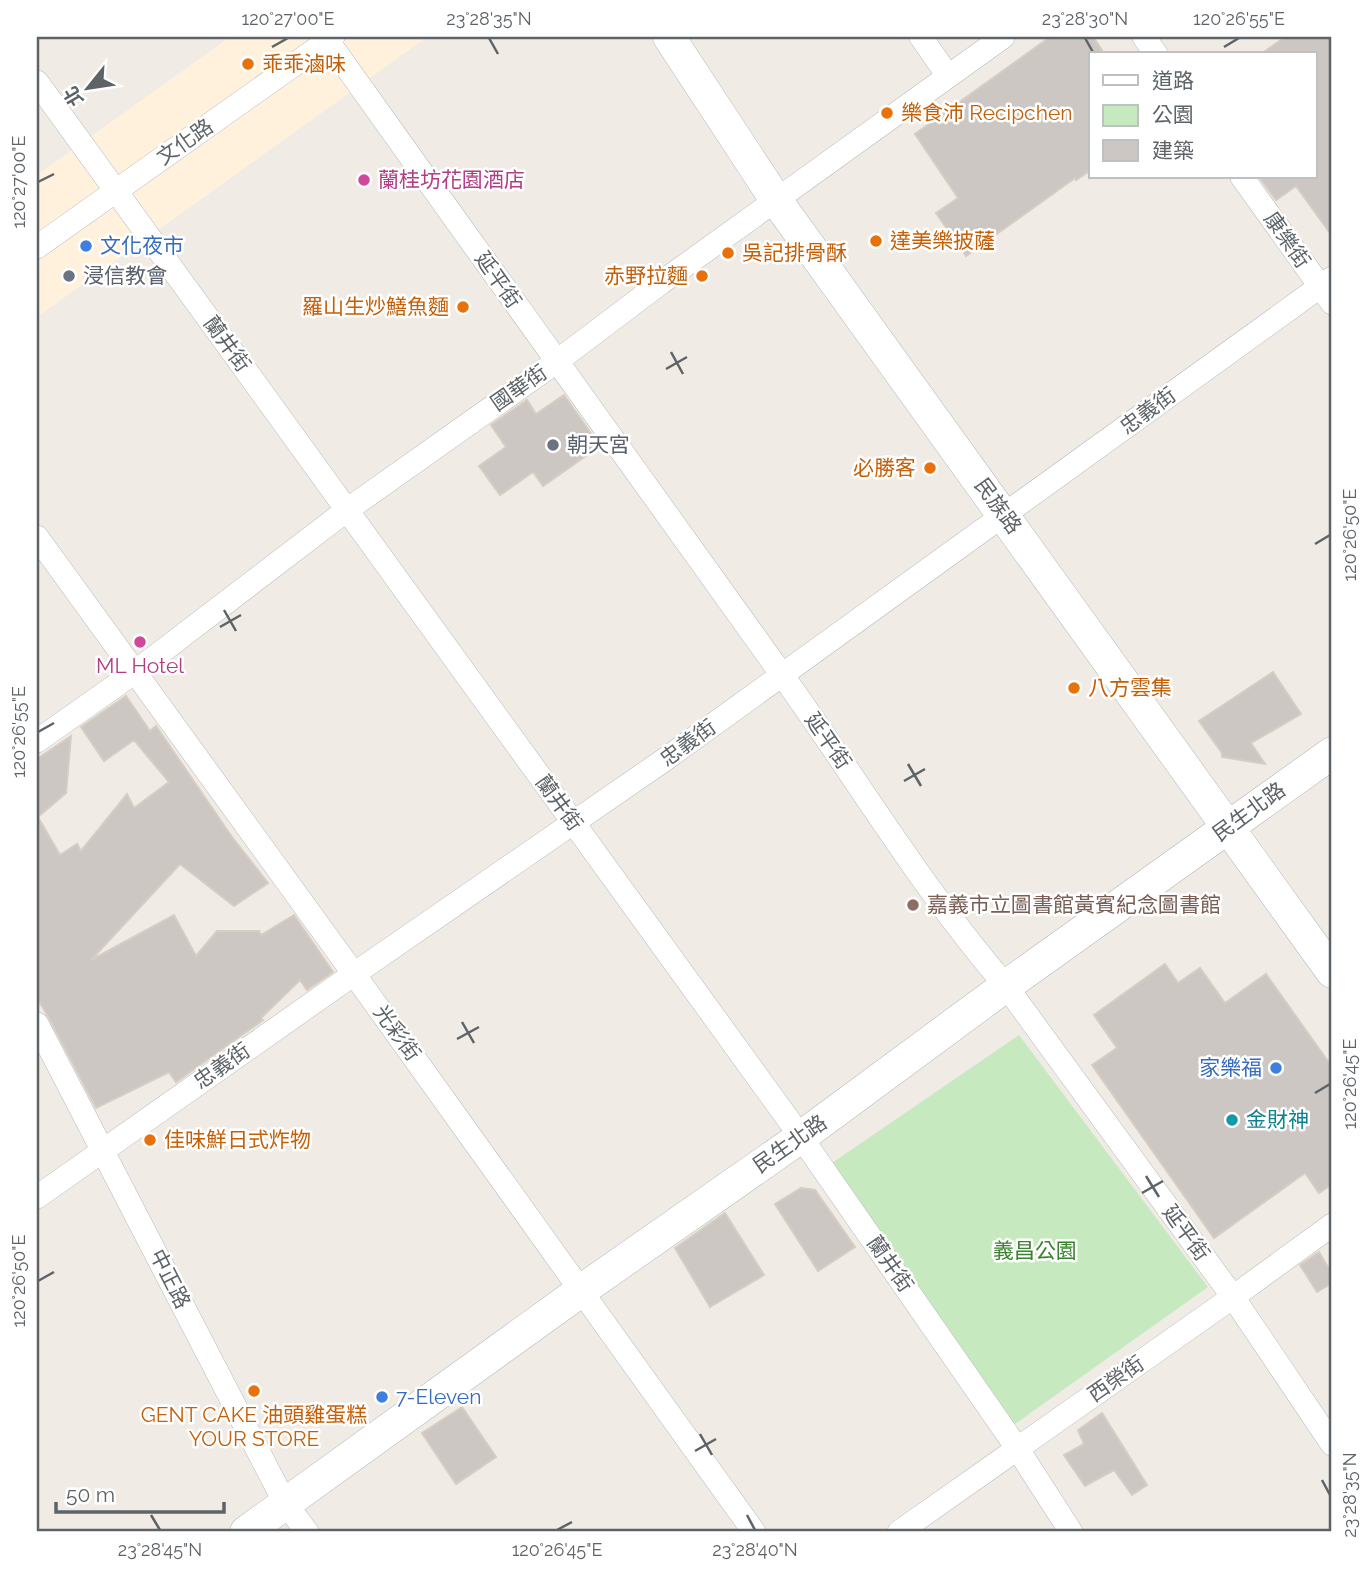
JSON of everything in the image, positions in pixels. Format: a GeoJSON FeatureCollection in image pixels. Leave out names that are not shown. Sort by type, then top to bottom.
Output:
{"type":"FeatureCollection","features":[{"type":"Feature","properties":{"kind":"main road","name":"民族路"},"geometry":{"type":"LineString","coordinates":[[670,37],[776,200],[1332,972]]}},
{"type":"Feature","properties":{"kind":"main road","name":"民生北路"},"geometry":{"type":"LineString","coordinates":[[246,1532],[582,1290],[801,1137],[1006,986],[1332,753]]}},
{"type":"Feature","properties":{"kind":"street"},"geometry":{"type":"LineString","coordinates":[[921,37],[948,76]]}},
{"type":"Feature","properties":{"kind":"street","name":"國華街"},"geometry":{"type":"LineString","coordinates":[[37,741],[135,673],[347,510],[556,362],[1003,37]]}},
{"type":"Feature","properties":{"kind":"street"},"geometry":{"type":"LineString","coordinates":[[1144,37],[1155,52]]}},
{"type":"Feature","properties":{"kind":"street","name":"文化路"},"geometry":{"type":"LineString","coordinates":[[37,247],[329,38]]}},
{"type":"Feature","properties":{"kind":"street","name":"延平街"},"geometry":{"type":"LineString","coordinates":[[329,38],[969,943],[1006,986],[1233,1297],[1332,1444]]}},
{"type":"Feature","properties":{"kind":"street","name":"蘭井街"},"geometry":{"type":"LineString","coordinates":[[37,82],[801,1137],[1017,1448],[1071,1532]]}},
{"type":"Feature","properties":{"kind":"street","name":"康樂街"},"geometry":{"type":"LineString","coordinates":[[1243,178],[1328,289]]}},
{"type":"Feature","properties":{"kind":"street","name":"忠義街"},"geometry":{"type":"LineString","coordinates":[[37,1197],[667,758],[1004,514],[1328,289]]}},
{"type":"Feature","properties":{"kind":"street","name":"光彩街"},"geometry":{"type":"LineString","coordinates":[[37,537],[754,1532]]}},
{"type":"Feature","properties":{"kind":"street","name":"中正路"},"geometry":{"type":"LineString","coordinates":[[37,1024],[285,1503],[307,1532]]}},
{"type":"Feature","properties":{"kind":"street","name":"西榮街"},"geometry":{"type":"LineString","coordinates":[[899,1532],[1332,1225]]}},
{"type":"Feature","properties":{"kind":"shaded area","name":"文化夜市"},"geometry":{"type":"Polygon","coordinates":[[[230,37],[427,37],[37,317],[37,175],[230,37]]]}},
{"type":"Feature","properties":{"kind":"green space","name":"義昌公園"},"geometry":{"type":"Polygon","coordinates":[[[1019,1035],[1208,1287],[1012,1426],[832,1163],[1019,1035]]]}},
{"type":"Feature","properties":{"kind":"building"},"geometry":{"type":"Polygon","coordinates":[[[1050,37],[1093,37],[1102,50],[1089,52],[1089,171],[1076,180],[1075,178],[966,256],[936,213],[958,198],[915,134],[1050,37]]]}},
{"type":"Feature","properties":{"kind":"building"},"geometry":{"type":"Polygon","coordinates":[[[1285,37],[1332,37],[1332,236],[1296,186],[1276,200],[1260,178],[1316,178],[1316,52],[1264,52],[1285,37]]]}},
{"type":"Feature","properties":{"kind":"building","name":"朝天宮"},"geometry":{"type":"Polygon","coordinates":[[[564,395],[600,446],[543,486],[533,472],[500,495],[479,466],[506,447],[491,425],[527,400],[536,414],[564,395]]]}},
{"type":"Feature","properties":{"kind":"building"},"geometry":{"type":"Polygon","coordinates":[[[1273,672],[1301,714],[1251,743],[1265,764],[1222,757],[1222,753],[1199,721],[1273,672]]]}},
{"type":"Feature","properties":{"kind":"building"},"geometry":{"type":"Polygon","coordinates":[[[126,696],[150,731],[156,726],[232,837],[268,883],[234,906],[180,864],[91,960],[174,915],[196,956],[217,931],[259,931],[261,935],[294,915],[333,972],[307,990],[300,980],[261,1018],[263,1020],[176,1082],[169,1072],[96,1108],[37,998],[37,759],[71,736],[66,793],[38,817],[60,855],[77,844],[81,851],[127,794],[134,808],[169,782],[134,740],[104,761],[81,727],[126,696]]]}},
{"type":"Feature","properties":{"kind":"building","name":"金財神"},"geometry":{"type":"Polygon","coordinates":[[[1165,964],[1178,983],[1200,968],[1225,1003],[1266,974],[1332,1067],[1332,1184],[1319,1193],[1305,1173],[1214,1238],[1092,1065],[1117,1048],[1094,1015],[1165,964]]]}},
{"type":"Feature","properties":{"kind":"building"},"geometry":{"type":"Polygon","coordinates":[[[801,1188],[815,1190],[855,1247],[818,1271],[775,1204],[801,1188]]]}},
{"type":"Feature","properties":{"kind":"building"},"geometry":{"type":"Polygon","coordinates":[[[725,1213],[764,1275],[710,1307],[675,1248],[725,1213]]]}},
{"type":"Feature","properties":{"kind":"building"},"geometry":{"type":"Polygon","coordinates":[[[1319,1252],[1332,1274],[1332,1283],[1317,1292],[1300,1265],[1319,1252]]]}},
{"type":"Feature","properties":{"kind":"building"},"geometry":{"type":"Polygon","coordinates":[[[462,1407],[496,1457],[456,1484],[422,1433],[462,1407]]]}},
{"type":"Feature","properties":{"kind":"building"},"geometry":{"type":"Polygon","coordinates":[[[1102,1413],[1147,1485],[1132,1495],[1114,1470],[1085,1486],[1064,1455],[1084,1444],[1078,1430],[1102,1413]]]}},
{"type":"Feature","properties":{"kind":"place","name":"乖乖滷味"},"geometry":{"type":"Point","coordinates":[248,64]}},
{"type":"Feature","properties":{"kind":"place","name":"樂食沛 Recipchen"},"geometry":{"type":"Point","coordinates":[887,113]}},
{"type":"Feature","properties":{"kind":"place","name":"蘭桂坊花園酒店"},"geometry":{"type":"Point","coordinates":[364,180]}},
{"type":"Feature","properties":{"kind":"place","name":"達美樂披薩"},"geometry":{"type":"Point","coordinates":[876,241]}},
{"type":"Feature","properties":{"kind":"place","name":"文化夜市"},"geometry":{"type":"Point","coordinates":[86,246]}},
{"type":"Feature","properties":{"kind":"place","name":"吳記排骨酥"},"geometry":{"type":"Point","coordinates":[728,253]}},
{"type":"Feature","properties":{"kind":"place","name":"浸信教會"},"geometry":{"type":"Point","coordinates":[69,276]}},
{"type":"Feature","properties":{"kind":"place","name":"赤野拉麵"},"geometry":{"type":"Point","coordinates":[702,276]}},
{"type":"Feature","properties":{"kind":"place","name":"羅山生炒鱔魚麵"},"geometry":{"type":"Point","coordinates":[463,307]}},
{"type":"Feature","properties":{"kind":"place","name":"朝天宮"},"geometry":{"type":"Point","coordinates":[553,445]}},
{"type":"Feature","properties":{"kind":"place","name":"必勝客"},"geometry":{"type":"Point","coordinates":[930,468]}},
{"type":"Feature","properties":{"kind":"place","name":"ML Hotel"},"geometry":{"type":"Point","coordinates":[140,642]}},
{"type":"Feature","properties":{"kind":"place","name":"八方雲集"},"geometry":{"type":"Point","coordinates":[1074,688]}},
{"type":"Feature","properties":{"kind":"place","name":"嘉義市立圖書館黃賓紀念圖書館"},"geometry":{"type":"Point","coordinates":[913,905]}},
{"type":"Feature","properties":{"kind":"place","name":"家樂福"},"geometry":{"type":"Point","coordinates":[1276,1068]}},
{"type":"Feature","properties":{"kind":"place","name":"金財神"},"geometry":{"type":"Point","coordinates":[1232,1120]}},
{"type":"Feature","properties":{"kind":"place","name":"佳味鮮日式炸物"},"geometry":{"type":"Point","coordinates":[150,1140]}},
{"type":"Feature","properties":{"kind":"place","name":"GENT CAKE 油頭雞蛋糕 YOUR STORE"},"geometry":{"type":"Point","coordinates":[254,1391]}},
{"type":"Feature","properties":{"kind":"place","name":"7-Eleven"},"geometry":{"type":"Point","coordinates":[382,1397]}}]}
